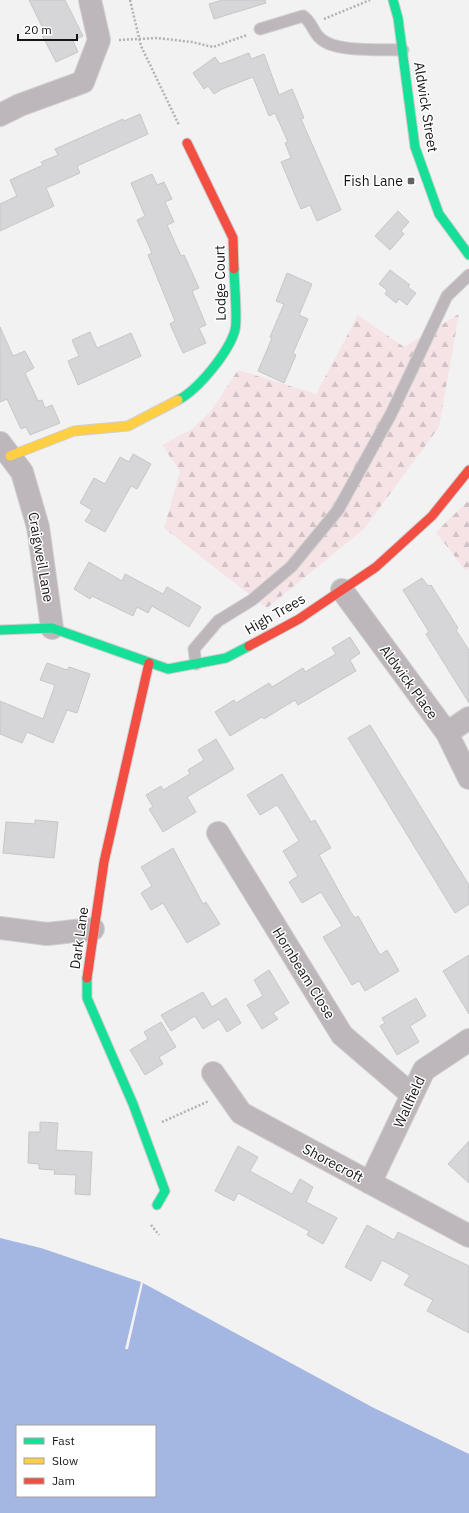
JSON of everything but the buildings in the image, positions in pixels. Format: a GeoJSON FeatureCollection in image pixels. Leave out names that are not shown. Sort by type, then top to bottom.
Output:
{"type":"FeatureCollection","features":[{"type":"Feature","properties":{"kind":"street"},"geometry":{"type":"LineString","coordinates":[[0,115],[20,105],[82,82],[99,40],[90,0]]}},
{"type":"Feature","properties":{"kind":"street","name":"Aldwick Street"},"geometry":{"type":"LineString","coordinates":[[393,0],[398,18],[403,50],[415,147],[439,214],[469,256]]}},
{"type":"Feature","properties":{"kind":"street","name":"Lodge Court"},"geometry":{"type":"LineString","coordinates":[[5,449],[74,431],[128,426],[186,396],[217,364],[235,330],[233,238],[187,142]]}},
{"type":"Feature","properties":{"kind":"street","name":"Craigweil Lane"},"geometry":{"type":"LineString","coordinates":[[5,449],[22,472],[38,528],[52,628]]}},
{"type":"Feature","properties":{"kind":"street","name":"High Trees"},"geometry":{"type":"LineString","coordinates":[[52,628],[168,669],[226,658],[298,619],[376,567],[432,516],[469,470]]}},
{"type":"Feature","properties":{"kind":"street","name":"Aldwick Place"},"geometry":{"type":"LineString","coordinates":[[342,590],[446,733],[469,778]]}},
{"type":"Feature","properties":{"kind":"street"},"geometry":{"type":"LineString","coordinates":[[0,630],[52,628]]}},
{"type":"Feature","properties":{"kind":"street","name":"Dark Lane"},"geometry":{"type":"LineString","coordinates":[[149,663],[104,862],[87,975],[87,998],[143,1130],[165,1191],[157,1205]]}},
{"type":"Feature","properties":{"kind":"street"},"geometry":{"type":"LineString","coordinates":[[446,733],[469,718]]}},
{"type":"Feature","properties":{"kind":"street","name":"Hornbeam Close"},"geometry":{"type":"LineString","coordinates":[[218,833],[342,1035],[412,1095]]}},
{"type":"Feature","properties":{"kind":"street"},"geometry":{"type":"LineString","coordinates":[[0,928],[47,934],[94,929]]}},
{"type":"Feature","properties":{"kind":"street","name":"Wallfield"},"geometry":{"type":"LineString","coordinates":[[370,1183],[424,1070],[469,1040]]}},
{"type":"Feature","properties":{"kind":"street","name":"Shorecroft"},"geometry":{"type":"LineString","coordinates":[[213,1073],[241,1113],[469,1236]]}},
{"type":"Feature","properties":{"kind":"lane"},"geometry":{"type":"LineString","coordinates":[[260,29],[303,16],[309,20],[319,38],[331,45],[358,49],[403,50]]}},
{"type":"Feature","properties":{"kind":"lane"},"geometry":{"type":"LineString","coordinates":[[196,664],[194,649],[218,621],[252,600],[291,567],[338,510],[391,414],[447,296],[469,276]]}},
{"type":"Feature","properties":{"kind":"path"},"geometry":{"type":"LineString","coordinates":[[130,0],[141,46],[187,142]]}},
{"type":"Feature","properties":{"kind":"path"},"geometry":{"type":"LineString","coordinates":[[303,16],[320,10],[323,19],[370,0]]}},
{"type":"Feature","properties":{"kind":"path"},"geometry":{"type":"LineString","coordinates":[[99,40],[139,40],[157,38],[213,47],[260,29]]}},
{"type":"Feature","properties":{"kind":"path"},"geometry":{"type":"LineString","coordinates":[[143,1130],[227,1093]]}},
{"type":"Feature","properties":{"kind":"green space"},"geometry":{"type":"Polygon","coordinates":[[[459,314],[439,427],[364,529],[267,608],[164,528],[180,471],[162,445],[192,429],[211,411],[238,370],[316,394],[358,315],[404,347],[459,314]]]}},
{"type":"Feature","properties":{"kind":"green space"},"geometry":{"type":"Polygon","coordinates":[[[469,500],[469,568],[465,570],[436,532],[469,500]]]}},
{"type":"Feature","properties":{"kind":"water"},"geometry":{"type":"Polygon","coordinates":[[[0,1238],[41,1248],[141,1282],[125,1349],[128,1349],[143,1283],[372,1407],[469,1454],[469,1513],[0,1513],[0,1238]]]}},
{"type":"Feature","properties":{"kind":"traffic: fast"},"geometry":{"type":"LineString","coordinates":[[393,0],[398,18],[415,147],[439,214],[469,255]]}},
{"type":"Feature","properties":{"kind":"traffic: fast"},"geometry":{"type":"LineString","coordinates":[[178,400],[194,388],[212,370],[232,339],[236,325],[234,269]]}},
{"type":"Feature","properties":{"kind":"traffic: fast"},"geometry":{"type":"LineString","coordinates":[[0,630],[52,628],[168,669],[226,658],[249,646]]}},
{"type":"Feature","properties":{"kind":"traffic: fast"},"geometry":{"type":"LineString","coordinates":[[87,978],[87,998],[133,1104],[165,1191],[157,1205]]}},
{"type":"Feature","properties":{"kind":"traffic: slow"},"geometry":{"type":"LineString","coordinates":[[10,456],[74,431],[128,426],[178,400]]}},
{"type":"Feature","properties":{"kind":"traffic: jam"},"geometry":{"type":"LineString","coordinates":[[187,143],[233,238],[234,269]]}},
{"type":"Feature","properties":{"kind":"traffic: jam"},"geometry":{"type":"LineString","coordinates":[[249,646],[299,619],[376,567],[432,516],[469,470]]}},
{"type":"Feature","properties":{"kind":"traffic: jam"},"geometry":{"type":"LineString","coordinates":[[87,978],[104,862],[149,663]]}},
{"type":"Feature","properties":{"kind":"place","name":"Fish Lane"},"geometry":{"type":"Point","coordinates":[411,181]}}]}
